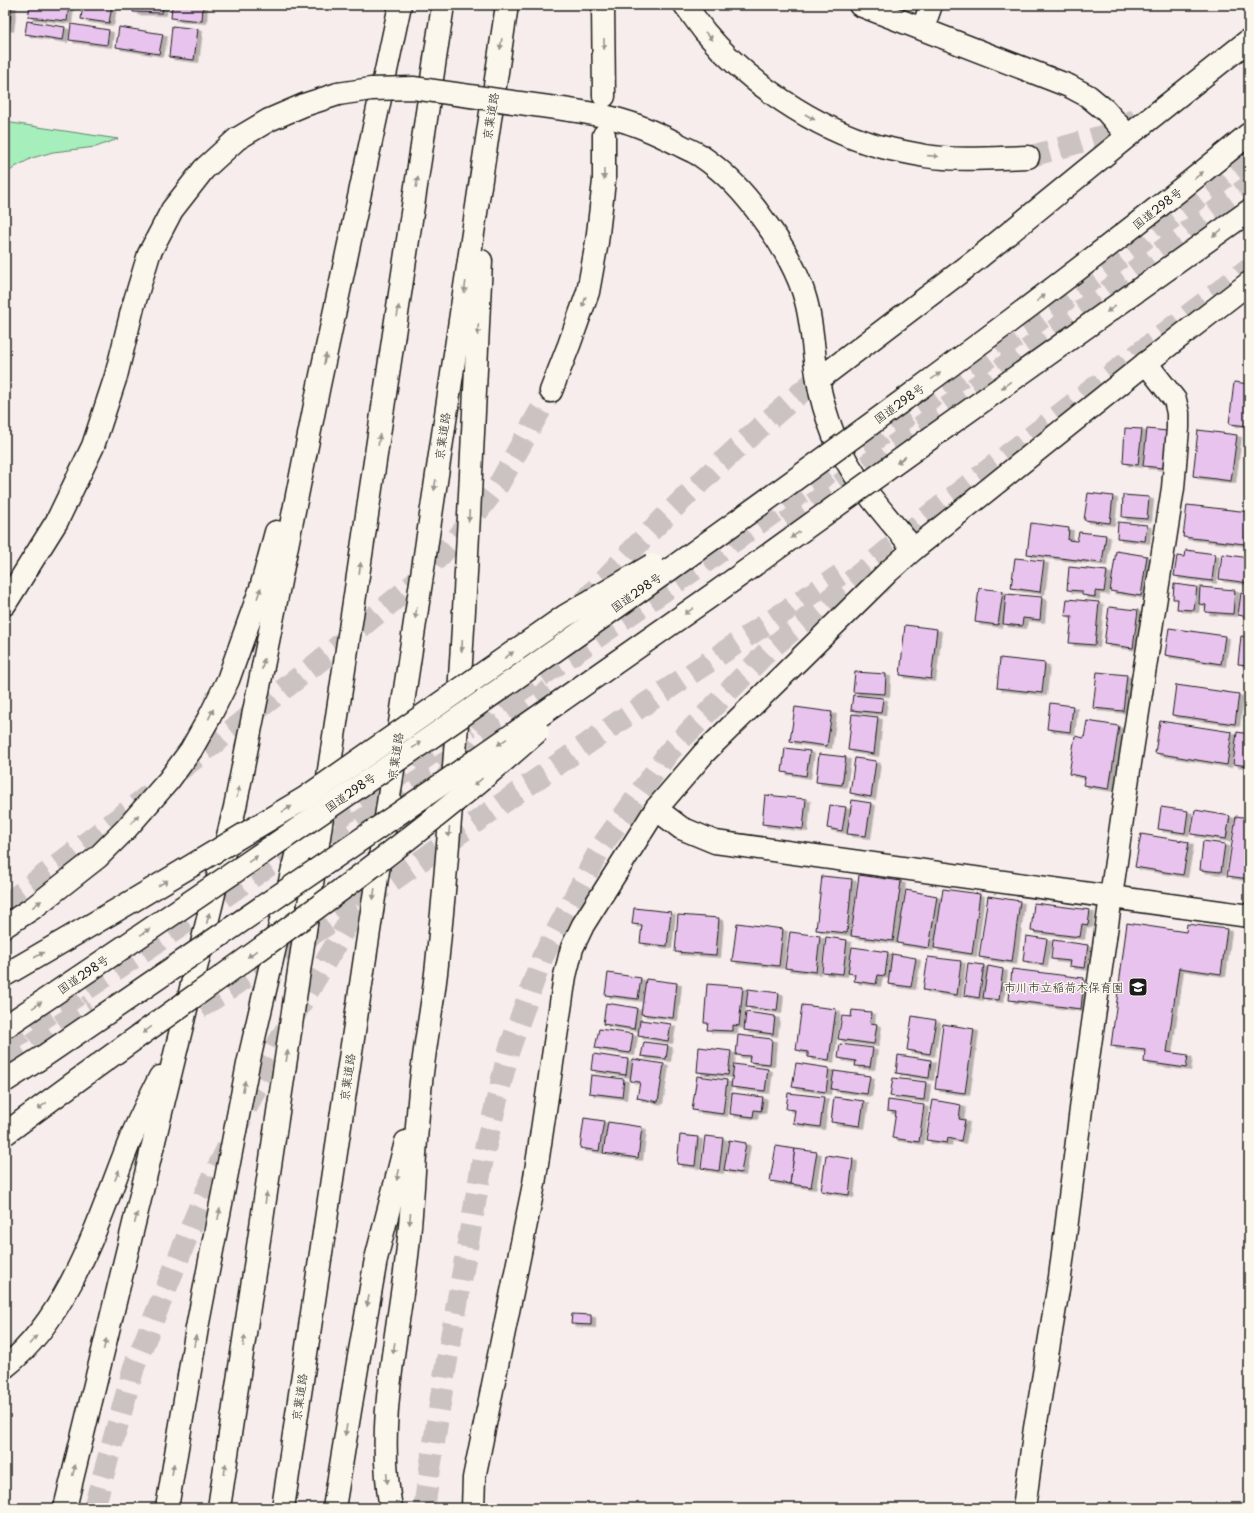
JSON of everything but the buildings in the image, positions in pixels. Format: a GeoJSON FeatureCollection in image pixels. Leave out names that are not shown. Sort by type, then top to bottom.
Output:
{"type":"FeatureCollection","features":[{"type":"Feature","properties":{"kind":"main road"},"geometry":{"type":"LineString","coordinates":[[65,1508],[235,807],[319,385],[400,5]]}},
{"type":"Feature","properties":{"kind":"main road"},"geometry":{"type":"LineString","coordinates":[[219,1508],[443,5]]}},
{"type":"Feature","properties":{"kind":"main road","name":"京葉道路"},"geometry":{"type":"LineString","coordinates":[[283,1508],[507,5]]}},
{"type":"Feature","properties":{"kind":"main road"},"geometry":{"type":"LineString","coordinates":[[603,5],[604,96]]}},
{"type":"Feature","properties":{"kind":"main road"},"geometry":{"type":"LineString","coordinates":[[685,5],[705,32],[740,67],[782,100],[827,127],[877,146],[927,156],[974,159],[1028,157]]}},
{"type":"Feature","properties":{"kind":"main road"},"geometry":{"type":"LineString","coordinates":[[860,5],[923,28],[1069,86],[1088,96],[1105,110],[1128,136]]}},
{"type":"Feature","properties":{"kind":"main road"},"geometry":{"type":"LineString","coordinates":[[923,28],[931,5]]}},
{"type":"Feature","properties":{"kind":"main road"},"geometry":{"type":"LineString","coordinates":[[818,380],[976,260],[1249,40]]}},
{"type":"Feature","properties":{"kind":"main road"},"geometry":{"type":"LineString","coordinates":[[5,604],[57,521],[93,446],[116,376],[133,307],[149,254],[172,210],[204,169],[237,139],[269,120],[304,105],[338,94],[371,89],[413,88],[588,113],[621,120],[657,134],[701,156],[729,180],[752,204],[770,229],[792,266],[806,300],[812,330],[818,380],[825,410],[834,437],[847,461],[872,500],[914,549]]}},
{"type":"Feature","properties":{"kind":"main road","name":"国道298号"},"geometry":{"type":"LineString","coordinates":[[5,1026],[200,896],[507,683],[778,492],[1019,315],[1199,175],[1249,134]]}},
{"type":"Feature","properties":{"kind":"main road"},"geometry":{"type":"LineString","coordinates":[[551,391],[588,292],[597,242],[604,181],[604,135]]}},
{"type":"Feature","properties":{"kind":"main road"},"geometry":{"type":"LineString","coordinates":[[391,1508],[388,1490],[385,1444],[388,1391],[407,1262],[421,1083],[437,967],[451,813],[466,577],[487,138]]}},
{"type":"Feature","properties":{"kind":"main road"},"geometry":{"type":"LineString","coordinates":[[5,1081],[44,1056],[442,784],[1249,211]]}},
{"type":"Feature","properties":{"kind":"main road"},"geometry":{"type":"LineString","coordinates":[[473,1508],[474,1478],[534,1184],[565,976],[572,948],[583,925],[656,809],[704,753],[888,572],[914,549],[1146,362],[1249,283]]}},
{"type":"Feature","properties":{"kind":"main road"},"geometry":{"type":"LineString","coordinates":[[1024,1508],[1035,1428],[1060,1277],[1082,1100],[1137,719],[1173,488],[1178,413],[1175,400],[1146,362]]}},
{"type":"Feature","properties":{"kind":"main road"},"geometry":{"type":"LineString","coordinates":[[5,926],[33,908],[98,857],[126,829],[168,780],[191,750],[210,718],[228,680],[261,588],[319,385]]}},
{"type":"Feature","properties":{"kind":"main road"},"geometry":{"type":"LineString","coordinates":[[5,975],[305,798],[565,616],[778,492]]}},
{"type":"Feature","properties":{"kind":"main road"},"geometry":{"type":"LineString","coordinates":[[167,1508],[198,1321],[248,1064],[354,607]]}},
{"type":"Feature","properties":{"kind":"main road"},"geometry":{"type":"LineString","coordinates":[[5,1134],[400,846],[510,756],[613,664]]}},
{"type":"Feature","properties":{"kind":"main road"},"geometry":{"type":"LineString","coordinates":[[656,809],[681,828],[715,842],[1249,916]]}},
{"type":"Feature","properties":{"kind":"main road"},"geometry":{"type":"LineString","coordinates":[[5,1367],[17,1358],[38,1335],[60,1303],[90,1243],[132,1136],[178,1038]]}},
{"type":"Feature","properties":{"kind":"main road"},"geometry":{"type":"LineString","coordinates":[[334,1508],[355,1375],[376,1260],[421,1083]]}},
{"type":"Feature","properties":{"kind":"green space"},"geometry":{"type":"Polygon","coordinates":[[[5,122],[118,139],[96,147],[53,152],[32,158],[15,167],[5,175],[5,122]]]}},
{"type":"Feature","properties":{"kind":"tunnel"},"geometry":{"type":"LineString","coordinates":[[1028,157],[1102,136],[1136,119]]}},
{"type":"Feature","properties":{"kind":"tunnel"},"geometry":{"type":"LineString","coordinates":[[514,695],[700,566],[1028,329],[1249,159]]}},
{"type":"Feature","properties":{"kind":"tunnel"},"geometry":{"type":"LineString","coordinates":[[786,523],[1038,342],[1249,186]]}},
{"type":"Feature","properties":{"kind":"tunnel"},"geometry":{"type":"LineString","coordinates":[[424,1508],[445,1371],[484,1153],[509,1050],[542,958],[601,847],[669,752],[768,651],[927,517],[1249,268]]}},
{"type":"Feature","properties":{"kind":"tunnel"},"geometry":{"type":"LineString","coordinates":[[403,840],[497,706],[556,633],[608,575],[691,491],[748,438],[831,367]]}},
{"type":"Feature","properties":{"kind":"tunnel"},"geometry":{"type":"LineString","coordinates":[[179,771],[321,660],[410,587],[458,537],[499,484],[551,391]]}},
{"type":"Feature","properties":{"kind":"tunnel"},"geometry":{"type":"LineString","coordinates":[[172,1026],[362,902],[621,720],[840,575]]}},
{"type":"Feature","properties":{"kind":"tunnel"},"geometry":{"type":"LineString","coordinates":[[483,736],[549,690]]}},
{"type":"Feature","properties":{"kind":"tunnel"},"geometry":{"type":"LineString","coordinates":[[5,1044],[208,908],[470,727]]}},
{"type":"Feature","properties":{"kind":"tunnel"},"geometry":{"type":"LineString","coordinates":[[304,860],[455,756]]}},
{"type":"Feature","properties":{"kind":"tunnel"},"geometry":{"type":"LineString","coordinates":[[5,905],[150,794]]}},
{"type":"Feature","properties":{"kind":"tunnel"},"geometry":{"type":"LineString","coordinates":[[94,1508],[134,1367],[203,1198],[278,1043],[361,901],[380,874]]}},
{"type":"Feature","properties":{"kind":"tunnel"},"geometry":{"type":"LineString","coordinates":[[5,1062],[90,1005]]}},
{"type":"Feature","properties":{"kind":"place","name":"市川市立稲荷木保育園"},"geometry":{"type":"Point","coordinates":[1138,987]}}]}
